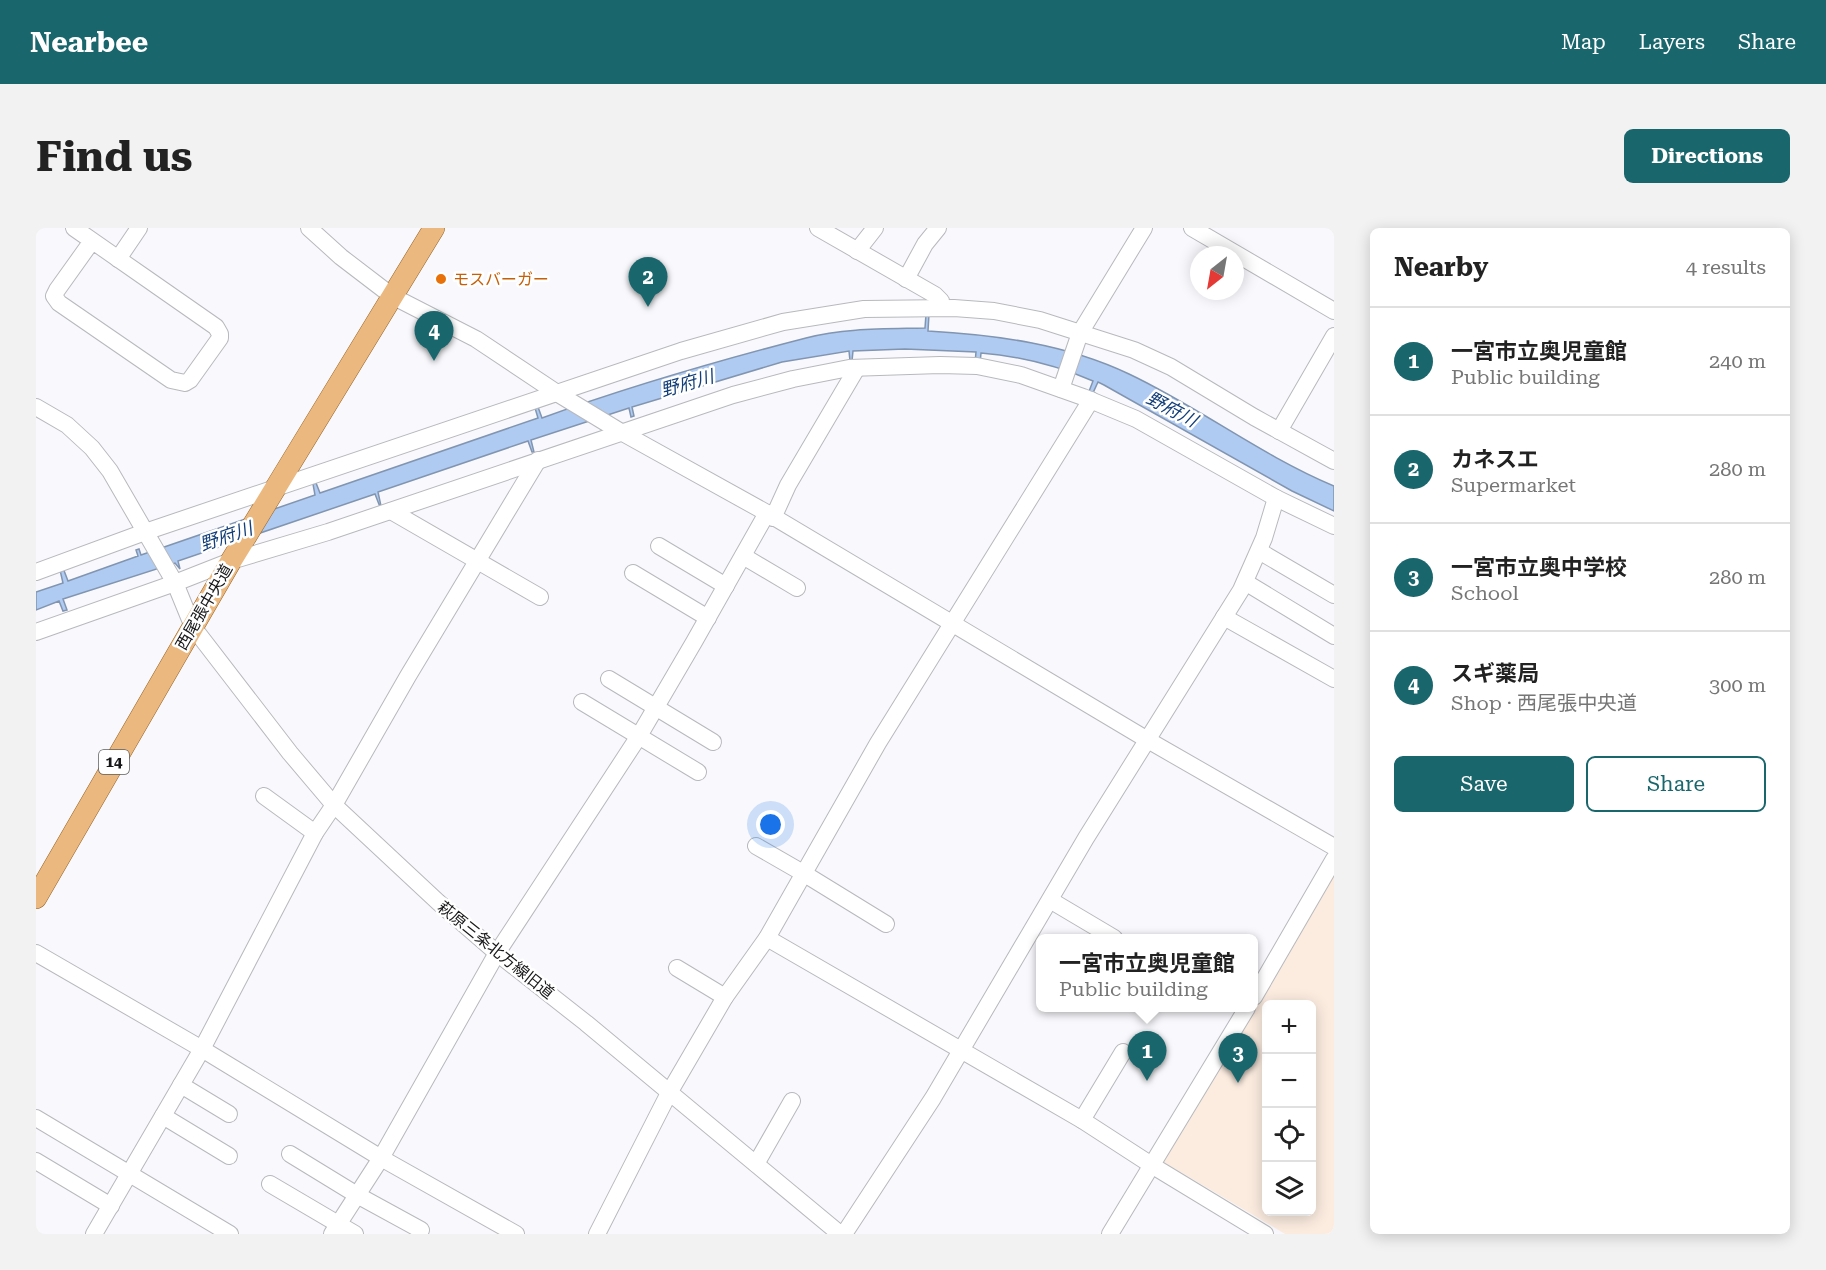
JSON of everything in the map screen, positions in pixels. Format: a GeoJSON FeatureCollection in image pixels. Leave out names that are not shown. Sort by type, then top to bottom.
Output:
{"type":"FeatureCollection","features":[{"type":"Feature","properties":{"kind":"main road","name":"西尾張中央道"},"geometry":{"type":"LineString","coordinates":[[36,898],[231,561],[434,228]]}},
{"type":"Feature","properties":{"kind":"street"},"geometry":{"type":"LineString","coordinates":[[74,228],[216,327],[220,338],[190,380],[185,383],[171,380],[59,303],[54,296],[92,241]]}},
{"type":"Feature","properties":{"kind":"street"},"geometry":{"type":"LineString","coordinates":[[118,259],[139,228]]}},
{"type":"Feature","properties":{"kind":"street"},"geometry":{"type":"LineString","coordinates":[[309,228],[341,257],[392,296],[476,339],[558,394],[618,430],[770,516],[1146,739],[1334,847]]}},
{"type":"Feature","properties":{"kind":"street"},"geometry":{"type":"LineString","coordinates":[[818,228],[935,295],[941,301],[941,308]]}},
{"type":"Feature","properties":{"kind":"street"},"geometry":{"type":"LineString","coordinates":[[857,251],[874,228]]}},
{"type":"Feature","properties":{"kind":"street"},"geometry":{"type":"LineString","coordinates":[[906,279],[925,244],[938,228]]}},
{"type":"Feature","properties":{"kind":"street"},"geometry":{"type":"LineString","coordinates":[[1062,387],[1080,335],[1144,228]]}},
{"type":"Feature","properties":{"kind":"street"},"geometry":{"type":"LineString","coordinates":[[1192,228],[1334,311]]}},
{"type":"Feature","properties":{"kind":"street"},"geometry":{"type":"LineString","coordinates":[[36,572],[681,351],[783,322],[864,309],[941,308],[994,311],[1040,320],[1080,335],[1134,350],[1171,367],[1334,461]]}},
{"type":"Feature","properties":{"kind":"street"},"geometry":{"type":"LineString","coordinates":[[1279,431],[1334,336]]}},
{"type":"Feature","properties":{"kind":"street"},"geometry":{"type":"LineString","coordinates":[[36,632],[231,561],[391,511],[618,430],[793,379],[857,368],[900,365],[977,366],[1021,375],[1062,387],[1136,419],[1276,498],[1334,526]]}},
{"type":"Feature","properties":{"kind":"street"},"geometry":{"type":"LineString","coordinates":[[335,1229],[381,1158],[497,953],[639,736],[743,556],[770,516],[857,368]]}},
{"type":"Feature","properties":{"kind":"street"},"geometry":{"type":"LineString","coordinates":[[597,1234],[669,1093],[725,997],[767,938],[878,743],[1091,400]]}},
{"type":"Feature","properties":{"kind":"street","name":"萩原三条北方線旧道"},"geometry":{"type":"LineString","coordinates":[[36,407],[67,425],[92,448],[110,471],[173,582],[193,627],[290,753],[334,805],[438,902],[497,953],[586,1023],[842,1234]]}},
{"type":"Feature","properties":{"kind":"street"},"geometry":{"type":"LineString","coordinates":[[94,1234],[202,1049],[315,833],[334,805],[408,676],[538,460]]}},
{"type":"Feature","properties":{"kind":"street"},"geometry":{"type":"LineString","coordinates":[[842,1234],[933,1098],[1146,739],[1245,582],[1259,551],[1276,498]]}},
{"type":"Feature","properties":{"kind":"street"},"geometry":{"type":"LineString","coordinates":[[391,511],[540,597]]}},
{"type":"Feature","properties":{"kind":"street"},"geometry":{"type":"LineString","coordinates":[[659,546],[726,586]]}},
{"type":"Feature","properties":{"kind":"street"},"geometry":{"type":"LineString","coordinates":[[1259,551],[1333,593]]}},
{"type":"Feature","properties":{"kind":"street"},"geometry":{"type":"LineString","coordinates":[[743,556],[797,588]]}},
{"type":"Feature","properties":{"kind":"street"},"geometry":{"type":"LineString","coordinates":[[633,573],[708,618]]}},
{"type":"Feature","properties":{"kind":"street"},"geometry":{"type":"LineString","coordinates":[[1245,582],[1334,636]]}},
{"type":"Feature","properties":{"kind":"street"},"geometry":{"type":"LineString","coordinates":[[1224,617],[1334,679]]}},
{"type":"Feature","properties":{"kind":"street"},"geometry":{"type":"LineString","coordinates":[[609,680],[713,742]]}},
{"type":"Feature","properties":{"kind":"street"},"geometry":{"type":"LineString","coordinates":[[582,702],[698,772]]}},
{"type":"Feature","properties":{"kind":"street"},"geometry":{"type":"LineString","coordinates":[[264,796],[315,833]]}},
{"type":"Feature","properties":{"kind":"street"},"geometry":{"type":"LineString","coordinates":[[756,846],[886,924]]}},
{"type":"Feature","properties":{"kind":"street"},"geometry":{"type":"LineString","coordinates":[[1258,989],[1334,859]]}},
{"type":"Feature","properties":{"kind":"street"},"geometry":{"type":"LineString","coordinates":[[1050,900],[1106,934]]}},
{"type":"Feature","properties":{"kind":"street"},"geometry":{"type":"LineString","coordinates":[[767,938],[1082,1120],[1243,1228],[1265,1234]]}},
{"type":"Feature","properties":{"kind":"street"},"geometry":{"type":"LineString","coordinates":[[36,953],[202,1049],[381,1158],[516,1234]]}},
{"type":"Feature","properties":{"kind":"street"},"geometry":{"type":"LineString","coordinates":[[677,969],[725,997]]}},
{"type":"Feature","properties":{"kind":"street"},"geometry":{"type":"LineString","coordinates":[[1110,1234],[1153,1166],[1239,1012]]}},
{"type":"Feature","properties":{"kind":"street"},"geometry":{"type":"LineString","coordinates":[[1082,1120],[1123,1052]]}},
{"type":"Feature","properties":{"kind":"street"},"geometry":{"type":"LineString","coordinates":[[181,1085],[229,1114]]}},
{"type":"Feature","properties":{"kind":"street"},"geometry":{"type":"LineString","coordinates":[[756,1164],[792,1101]]}},
{"type":"Feature","properties":{"kind":"street"},"geometry":{"type":"LineString","coordinates":[[163,1116],[229,1156]]}},
{"type":"Feature","properties":{"kind":"street"},"geometry":{"type":"LineString","coordinates":[[36,1118],[230,1234]]}},
{"type":"Feature","properties":{"kind":"street"},"geometry":{"type":"LineString","coordinates":[[290,1154],[357,1195],[421,1230]]}},
{"type":"Feature","properties":{"kind":"street"},"geometry":{"type":"LineString","coordinates":[[36,1161],[111,1206]]}},
{"type":"Feature","properties":{"kind":"street"},"geometry":{"type":"LineString","coordinates":[[270,1184],[335,1229],[355,1234]]}},
{"type":"Feature","properties":{"kind":"shaded area"},"geometry":{"type":"Polygon","coordinates":[[[1334,876],[1334,1234],[1285,1234],[1162,1161],[1252,1012],[1258,1012],[1258,1002],[1334,876]]]}},
{"type":"Feature","properties":{"kind":"water","name":"野府川"},"geometry":{"type":"Polygon","coordinates":[[[926,314],[929,314],[928,331],[1005,338],[1056,348],[1129,374],[1281,460],[1334,486],[1334,511],[1292,491],[1098,382],[1092,395],[1088,394],[1093,381],[1066,371],[1038,362],[995,354],[981,353],[980,364],[975,363],[976,352],[905,349],[853,351],[852,361],[850,361],[849,351],[782,362],[632,407],[634,416],[631,417],[629,408],[531,440],[534,452],[528,441],[378,492],[380,507],[375,494],[178,561],[180,569],[175,563],[63,599],[67,610],[63,611],[59,601],[36,610],[36,592],[63,583],[60,570],[63,568],[68,581],[138,556],[136,550],[139,549],[141,555],[315,495],[313,484],[316,483],[320,493],[538,418],[535,408],[538,407],[542,418],[673,375],[820,335],[865,330],[925,328],[926,314]]]}},
{"type":"Feature","properties":{"kind":"place","name":"モスバーガー"},"geometry":{"type":"Point","coordinates":[441,279]}},
{"type":"Feature","properties":{"kind":"place","name":"カネスエ"},"geometry":{"type":"Point","coordinates":[648,307]}},
{"type":"Feature","properties":{"kind":"place","name":"スギ薬局"},"geometry":{"type":"Point","coordinates":[434,361]}},
{"type":"Feature","properties":{"kind":"place","name":"一宮市立奥児童館"},"geometry":{"type":"Point","coordinates":[1147,1081]}},
{"type":"Feature","properties":{"kind":"place","name":"一宮市立奥中学校"},"geometry":{"type":"Point","coordinates":[1238,1083]}}]}
